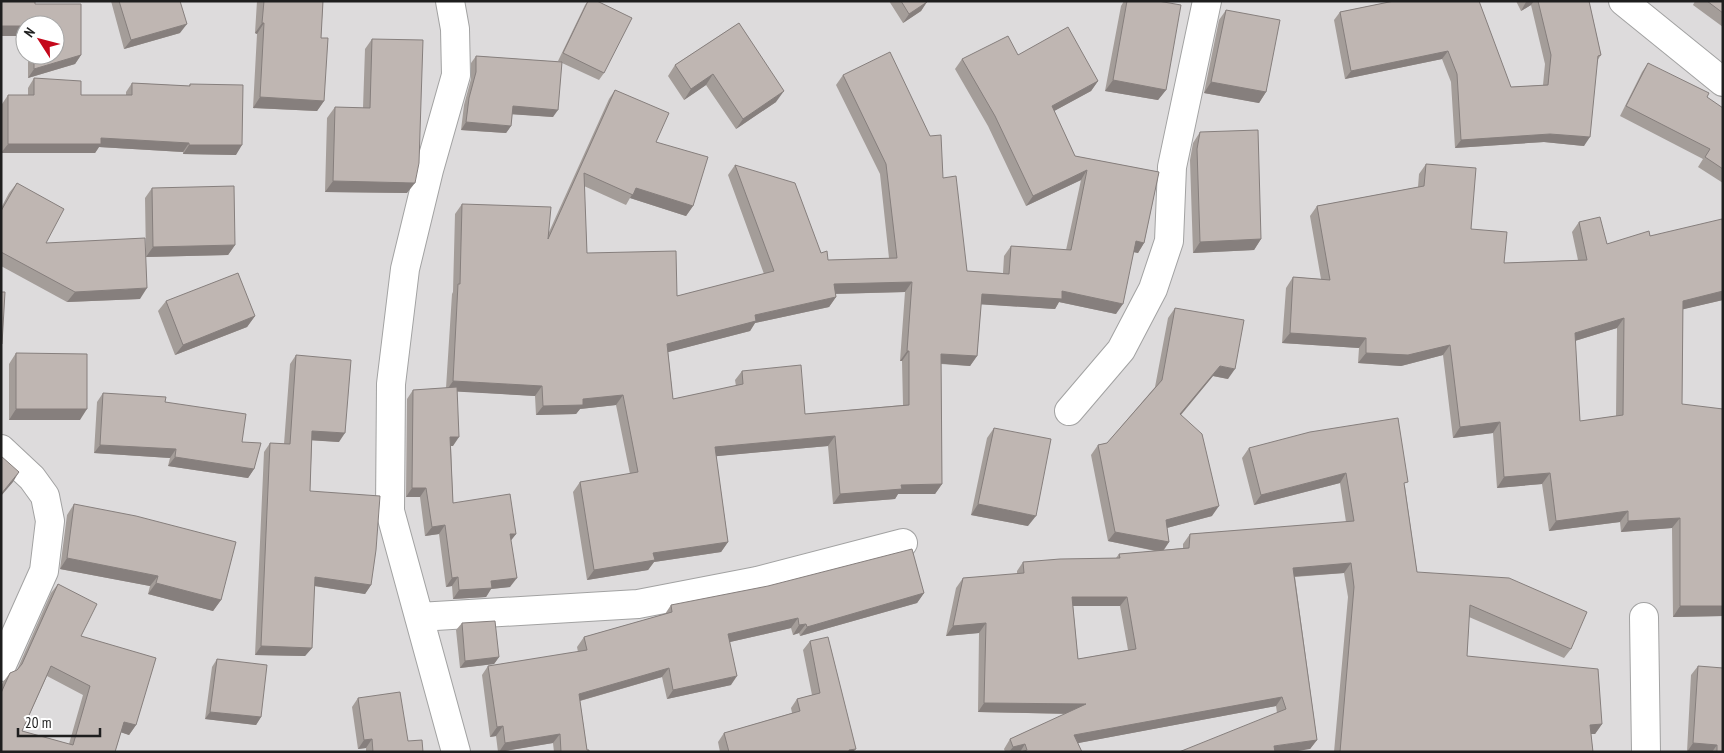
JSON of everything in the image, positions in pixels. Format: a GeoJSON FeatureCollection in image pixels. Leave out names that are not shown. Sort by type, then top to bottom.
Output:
{"type":"FeatureCollection","features":[{"type":"Feature","properties":{"kind":"street"},"geometry":{"type":"LineString","coordinates":[[450,1],[455,29],[456,75],[405,269],[391,384],[390,511],[456,752]]}},
{"type":"Feature","properties":{"kind":"street"},"geometry":{"type":"LineString","coordinates":[[1069,411],[1120,350],[1153,289],[1169,241],[1172,167],[1207,1]]}},
{"type":"Feature","properties":{"kind":"street"},"geometry":{"type":"LineString","coordinates":[[1623,1],[1723,82]]}},
{"type":"Feature","properties":{"kind":"street"},"geometry":{"type":"LineString","coordinates":[[1,450],[32,478],[45,496],[50,521],[44,571],[1,667]]}},
{"type":"Feature","properties":{"kind":"street"},"geometry":{"type":"LineString","coordinates":[[419,616],[638,604],[757,582],[903,543]]}},
{"type":"Feature","properties":{"kind":"street"},"geometry":{"type":"LineString","coordinates":[[1644,616],[1646,752]]}},
{"type":"Feature","properties":{"kind":"shaded area"},"geometry":{"type":"Polygon","coordinates":[[[1,1],[1723,1],[1723,752],[1,752],[1,1]]]}},
{"type":"Feature","properties":{"kind":"building"},"geometry":{"type":"Polygon","coordinates":[[[1,1],[35,1],[35,4],[81,4],[81,55],[65,60],[65,15],[15,15],[15,26],[1,26],[1,1]]]}},
{"type":"Feature","properties":{"kind":"building"},"geometry":{"type":"Polygon","coordinates":[[[119,1],[180,1],[187,24],[131,40],[119,1]]]}},
{"type":"Feature","properties":{"kind":"building"},"geometry":{"type":"Polygon","coordinates":[[[264,1],[323,1],[321,38],[328,38],[324,101],[260,97],[264,1]]]}},
{"type":"Feature","properties":{"kind":"building"},"geometry":{"type":"Polygon","coordinates":[[[588,1],[597,1],[632,18],[604,73],[563,53],[588,1]]]}},
{"type":"Feature","properties":{"kind":"building"},"geometry":{"type":"Polygon","coordinates":[[[901,1],[927,1],[927,2],[909,14],[901,1]]]}},
{"type":"Feature","properties":{"kind":"building"},"geometry":{"type":"Polygon","coordinates":[[[1127,1],[1158,1],[1181,5],[1166,90],[1113,80],[1127,1]]]}},
{"type":"Feature","properties":{"kind":"building"},"geometry":{"type":"Polygon","coordinates":[[[1394,1],[1479,1],[1511,87],[1548,85],[1551,55],[1538,1],[1589,1],[1601,55],[1598,56],[1590,137],[1550,134],[1461,140],[1457,74],[1448,51],[1351,71],[1340,12],[1394,1]]]}},
{"type":"Feature","properties":{"kind":"building"},"geometry":{"type":"Polygon","coordinates":[[[1707,1],[1723,1],[1723,13],[1707,1]]]}},
{"type":"Feature","properties":{"kind":"building"},"geometry":{"type":"Polygon","coordinates":[[[1226,10],[1280,20],[1266,92],[1211,82],[1226,10]]]}},
{"type":"Feature","properties":{"kind":"building"},"geometry":{"type":"Polygon","coordinates":[[[739,23],[784,91],[743,119],[713,74],[691,89],[675,65],[739,23]]]}},
{"type":"Feature","properties":{"kind":"building"},"geometry":{"type":"Polygon","coordinates":[[[1068,27],[1098,81],[1052,106],[1075,156],[1159,172],[1144,243],[1136,241],[1123,304],[1062,291],[1062,299],[982,294],[977,356],[941,354],[942,484],[901,485],[902,489],[840,494],[835,436],[715,447],[728,542],[653,553],[655,560],[594,570],[580,482],[638,472],[623,395],[583,399],[583,405],[543,406],[542,386],[453,381],[458,284],[460,284],[462,204],[551,207],[548,239],[615,90],[669,113],[656,142],[708,157],[693,206],[636,188],[633,195],[584,173],[587,253],[676,251],[677,296],[774,271],[735,165],[795,183],[821,253],[827,251],[828,260],[897,258],[886,164],[843,75],[890,52],[930,136],[941,135],[943,178],[956,176],[967,271],[1009,274],[1011,246],[1071,250],[1087,170],[1033,196],[995,116],[962,59],[1008,36],[1018,55],[1068,27]],[[912,282],[834,284],[836,297],[755,315],[756,321],[667,344],[673,399],[743,384],[742,371],[801,365],[805,414],[909,405],[909,351],[907,351],[912,282]]]}},
{"type":"Feature","properties":{"kind":"building"},"geometry":{"type":"Polygon","coordinates":[[[372,39],[423,40],[419,163],[415,183],[333,181],[335,107],[370,108],[372,39]]]}},
{"type":"Feature","properties":{"kind":"building"},"geometry":{"type":"Polygon","coordinates":[[[476,56],[562,62],[558,110],[513,106],[511,126],[466,122],[469,98],[476,72],[476,56]]]}},
{"type":"Feature","properties":{"kind":"building"},"geometry":{"type":"Polygon","coordinates":[[[1648,63],[1709,93],[1707,97],[1723,108],[1723,169],[1705,157],[1710,149],[1626,106],[1648,63]]]}},
{"type":"Feature","properties":{"kind":"building"},"geometry":{"type":"Polygon","coordinates":[[[34,65],[47,65],[34,69],[34,65]]]}},
{"type":"Feature","properties":{"kind":"building"},"geometry":{"type":"Polygon","coordinates":[[[34,78],[81,81],[81,95],[132,95],[132,83],[190,86],[190,84],[243,85],[242,145],[189,145],[189,143],[101,138],[101,144],[8,144],[8,95],[34,95],[34,78]]]}},
{"type":"Feature","properties":{"kind":"building"},"geometry":{"type":"Polygon","coordinates":[[[1258,130],[1261,239],[1200,242],[1197,149],[1200,132],[1258,130]]]}},
{"type":"Feature","properties":{"kind":"building"},"geometry":{"type":"Polygon","coordinates":[[[1426,164],[1476,168],[1471,229],[1507,232],[1504,263],[1587,260],[1579,222],[1600,217],[1607,244],[1649,231],[1650,236],[1722,219],[1723,291],[1683,301],[1682,404],[1723,409],[1723,606],[1680,606],[1680,518],[1628,521],[1628,511],[1556,521],[1550,473],[1504,477],[1500,422],[1460,427],[1450,345],[1408,355],[1366,353],[1366,338],[1290,333],[1293,277],[1330,280],[1317,206],[1424,186],[1426,164]],[[1624,318],[1575,333],[1580,421],[1623,415],[1624,318]]]}},
{"type":"Feature","properties":{"kind":"building"},"geometry":{"type":"Polygon","coordinates":[[[17,183],[64,209],[46,243],[145,238],[147,288],[75,292],[1,252],[1,211],[17,183]]]}},
{"type":"Feature","properties":{"kind":"building"},"geometry":{"type":"Polygon","coordinates":[[[234,186],[235,245],[153,247],[152,188],[234,186]]]}},
{"type":"Feature","properties":{"kind":"building"},"geometry":{"type":"Polygon","coordinates":[[[238,273],[255,316],[183,345],[166,301],[238,273]]]}},
{"type":"Feature","properties":{"kind":"building"},"geometry":{"type":"Polygon","coordinates":[[[1,292],[5,292],[2,344],[1,344],[1,292]]]}},
{"type":"Feature","properties":{"kind":"building"},"geometry":{"type":"Polygon","coordinates":[[[1175,308],[1244,320],[1235,369],[1220,366],[1180,414],[1202,434],[1219,506],[1166,520],[1169,542],[1115,532],[1098,445],[1107,443],[1162,380],[1175,308]]]}},
{"type":"Feature","properties":{"kind":"building"},"geometry":{"type":"Polygon","coordinates":[[[16,353],[87,354],[87,409],[16,409],[16,353]]]}},
{"type":"Feature","properties":{"kind":"building"},"geometry":{"type":"Polygon","coordinates":[[[296,355],[351,360],[345,433],[312,431],[310,491],[380,496],[371,585],[315,577],[312,648],[261,646],[270,443],[290,444],[296,355]]]}},
{"type":"Feature","properties":{"kind":"building"},"geometry":{"type":"Polygon","coordinates":[[[457,387],[459,437],[450,437],[453,503],[510,494],[516,534],[510,534],[517,578],[491,581],[492,588],[459,590],[458,577],[452,578],[445,525],[432,527],[426,488],[412,488],[413,390],[457,387]]]}},
{"type":"Feature","properties":{"kind":"building"},"geometry":{"type":"Polygon","coordinates":[[[103,393],[166,397],[165,402],[246,414],[242,442],[261,443],[254,469],[175,457],[176,449],[100,445],[103,393]]]}},
{"type":"Feature","properties":{"kind":"building"},"geometry":{"type":"Polygon","coordinates":[[[1398,418],[1408,482],[1404,483],[1417,572],[1509,578],[1587,612],[1571,649],[1470,605],[1467,656],[1598,669],[1602,724],[1590,725],[1593,752],[1340,752],[1354,587],[1351,563],[1293,568],[1317,740],[1274,746],[1275,752],[1179,752],[1286,709],[1282,697],[1074,735],[1082,752],[1021,752],[1027,750],[1025,744],[1013,747],[1010,739],[1086,704],[984,703],[986,623],[953,626],[963,578],[1024,573],[1023,562],[1120,558],[1119,554],[1189,548],[1190,534],[1354,521],[1346,473],[1261,495],[1249,448],[1310,432],[1398,418]],[[1072,597],[1078,659],[1136,649],[1127,597],[1072,597]]]}},
{"type":"Feature","properties":{"kind":"building"},"geometry":{"type":"Polygon","coordinates":[[[994,428],[1051,439],[1036,516],[978,504],[994,428]]]}},
{"type":"Feature","properties":{"kind":"building"},"geometry":{"type":"Polygon","coordinates":[[[1,456],[19,472],[1,494],[1,456]]]}},
{"type":"Feature","properties":{"kind":"building"},"geometry":{"type":"Polygon","coordinates":[[[74,504],[136,516],[236,542],[221,600],[156,583],[158,576],[67,558],[74,504]]]}},
{"type":"Feature","properties":{"kind":"building"},"geometry":{"type":"Polygon","coordinates":[[[912,549],[924,593],[807,627],[806,624],[799,625],[798,618],[728,634],[737,676],[673,690],[669,668],[579,694],[587,750],[589,752],[561,752],[560,734],[505,743],[503,726],[497,727],[488,666],[587,650],[584,637],[672,612],[671,605],[768,586],[912,549]]]}},
{"type":"Feature","properties":{"kind":"building"},"geometry":{"type":"Polygon","coordinates":[[[58,584],[97,604],[81,636],[156,658],[136,725],[124,722],[115,752],[1,752],[1,693],[10,673],[17,670],[22,664],[58,584]],[[51,666],[22,731],[73,745],[90,686],[51,666]]]}},
{"type":"Feature","properties":{"kind":"building"},"geometry":{"type":"Polygon","coordinates":[[[495,621],[499,657],[465,661],[462,623],[495,621]]]}},
{"type":"Feature","properties":{"kind":"building"},"geometry":{"type":"Polygon","coordinates":[[[828,637],[856,749],[849,750],[849,752],[729,752],[724,733],[800,711],[797,699],[820,693],[810,641],[828,637]]]}},
{"type":"Feature","properties":{"kind":"building"},"geometry":{"type":"Polygon","coordinates":[[[217,659],[267,665],[261,717],[210,712],[217,659]]]}},
{"type":"Feature","properties":{"kind":"building"},"geometry":{"type":"Polygon","coordinates":[[[1698,666],[1723,668],[1723,752],[1717,752],[1717,745],[1693,743],[1698,666]]]}},
{"type":"Feature","properties":{"kind":"building"},"geometry":{"type":"Polygon","coordinates":[[[400,692],[408,741],[422,740],[423,752],[373,752],[372,739],[364,740],[358,698],[400,692]]]}}]}
